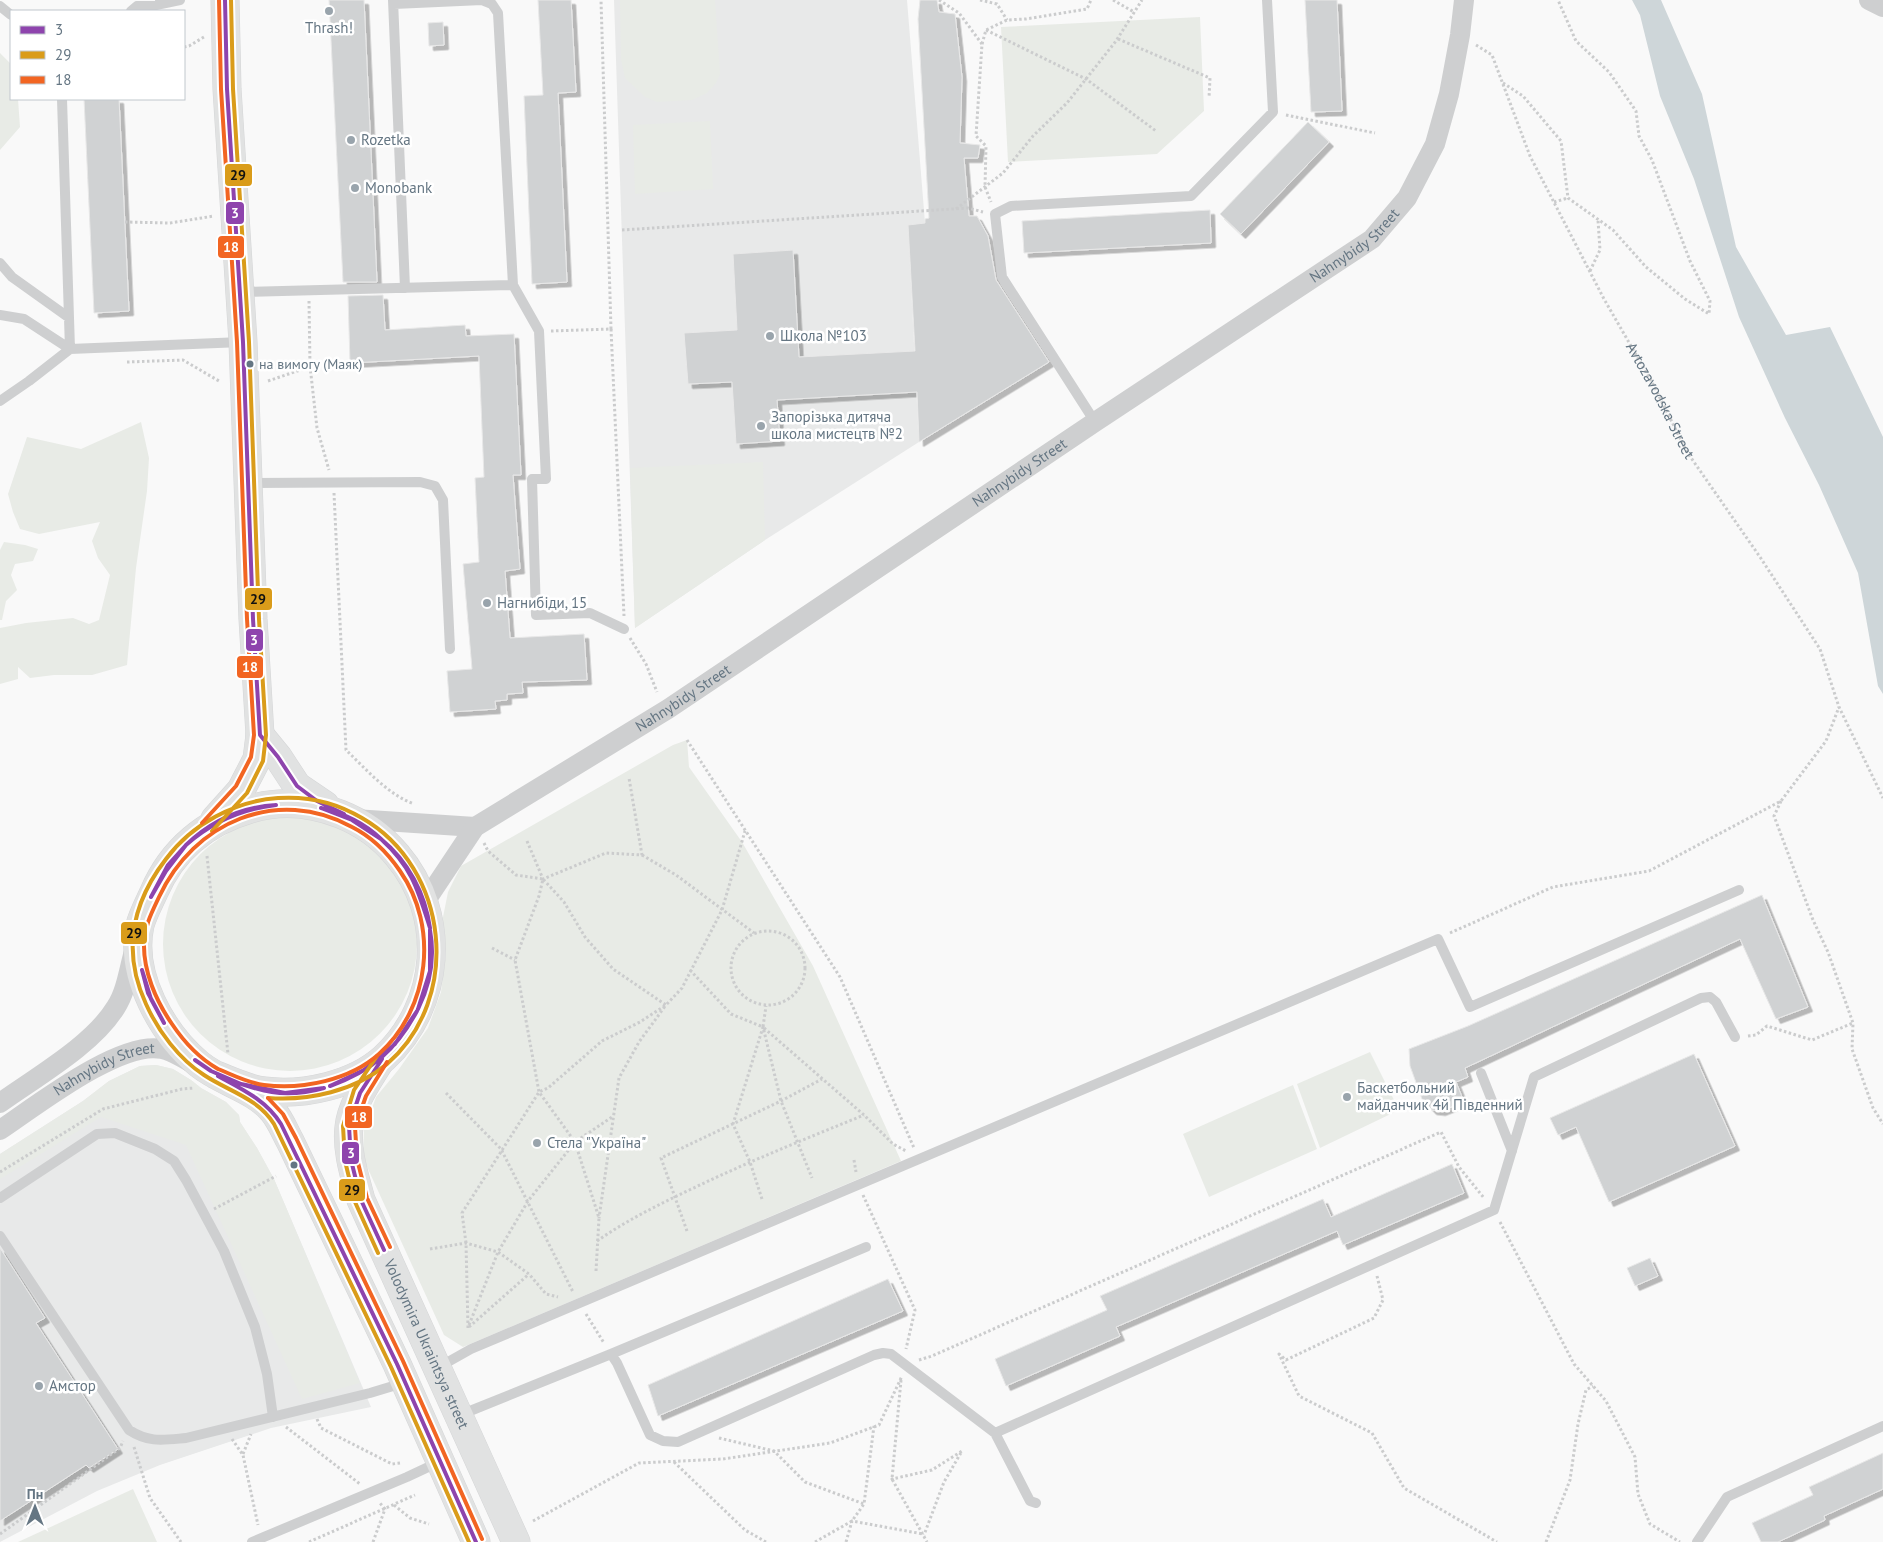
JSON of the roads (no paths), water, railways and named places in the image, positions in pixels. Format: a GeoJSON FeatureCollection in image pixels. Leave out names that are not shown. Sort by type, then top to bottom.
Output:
{"type":"FeatureCollection","features":[{"type":"Feature","properties":{"kind":"street","name":"Volodymira Ukraintsya street"},"geometry":{"type":"LineString","coordinates":[[206,838],[241,790],[258,759],[260,735],[243,342],[227,89],[225,0]]}},
{"type":"Feature","properties":{"kind":"street","name":"Nahnybidy Street"},"geometry":{"type":"LineString","coordinates":[[425,902],[474,827],[668,709],[1095,422],[1372,239],[1407,198],[1435,144],[1449,94],[1460,35],[1464,0]]}},
{"type":"Feature","properties":{"kind":"street"},"geometry":{"type":"LineString","coordinates":[[1869,0],[1883,7]]}},
{"type":"Feature","properties":{"kind":"street","name":"Volodymira Ukraintsya street"},"geometry":{"type":"LineString","coordinates":[[260,735],[278,757],[297,786],[317,801],[353,819],[384,840],[408,868],[425,902],[432,939],[430,977],[417,1012],[396,1044],[382,1059],[360,1093],[349,1126],[351,1160],[361,1200],[516,1542]]}},
{"type":"Feature","properties":{"kind":"street","name":"Volodymira Ukraintsya street"},"geometry":{"type":"LineString","coordinates":[[353,819],[323,808],[292,803],[260,806],[230,815],[206,838],[179,851],[161,876],[140,923],[138,939],[141,973],[162,1022],[179,1045],[200,1065],[222,1065],[261,1091],[289,1093],[326,1087],[356,1076],[382,1059]]}},
{"type":"Feature","properties":{"kind":"street"},"geometry":{"type":"LineString","coordinates":[[353,819],[474,827]]}},
{"type":"Feature","properties":{"kind":"street","name":"Nahnybidy Street"},"geometry":{"type":"LineString","coordinates":[[0,1103],[84,1042],[103,1024],[117,1006],[128,976],[138,939]]}},
{"type":"Feature","properties":{"kind":"street","name":"Nahnybidy Street"},"geometry":{"type":"LineString","coordinates":[[0,1130],[72,1082],[110,1060],[138,1049],[163,1049],[222,1065]]}},
{"type":"Feature","properties":{"kind":"street","name":"Volodymira Ukraintsya street"},"geometry":{"type":"LineString","coordinates":[[222,1065],[253,1095],[272,1110],[290,1141],[405,1382],[476,1542]]}},
{"type":"Feature","properties":{"kind":"lane"},"geometry":{"type":"LineString","coordinates":[[132,10],[137,6],[156,5],[180,0]]}},
{"type":"Feature","properties":{"kind":"lane"},"geometry":{"type":"LineString","coordinates":[[405,288],[394,2],[482,0],[492,4],[498,13],[512,285],[539,331],[546,479],[532,479],[536,615],[590,613],[624,629]]}},
{"type":"Feature","properties":{"kind":"lane"},"geometry":{"type":"LineString","coordinates":[[1095,422],[1002,277],[995,214],[1011,206],[1191,196],[1273,112],[1267,0]]}},
{"type":"Feature","properties":{"kind":"lane"},"geometry":{"type":"LineString","coordinates":[[0,6],[10,14]]}},
{"type":"Feature","properties":{"kind":"lane"},"geometry":{"type":"LineString","coordinates":[[62,100],[70,349]]}},
{"type":"Feature","properties":{"kind":"lane"},"geometry":{"type":"LineString","coordinates":[[0,263],[12,277],[68,317]]}},
{"type":"Feature","properties":{"kind":"lane"},"geometry":{"type":"LineString","coordinates":[[240,292],[512,285]]}},
{"type":"Feature","properties":{"kind":"lane"},"geometry":{"type":"LineString","coordinates":[[0,315],[24,320],[70,349],[243,342]]}},
{"type":"Feature","properties":{"kind":"lane"},"geometry":{"type":"LineString","coordinates":[[0,401],[70,349]]}},
{"type":"Feature","properties":{"kind":"lane"},"geometry":{"type":"LineString","coordinates":[[248,483],[420,482],[435,486],[443,500],[450,649]]}},
{"type":"Feature","properties":{"kind":"lane"},"geometry":{"type":"LineString","coordinates":[[438,1368],[471,1349],[1438,939],[1470,1007],[1739,890]]}},
{"type":"Feature","properties":{"kind":"lane"},"geometry":{"type":"LineString","coordinates":[[995,1433],[1494,1210],[1534,1076],[1701,998],[1710,997],[1716,1002],[1734,1036]]}},
{"type":"Feature","properties":{"kind":"lane"},"geometry":{"type":"LineString","coordinates":[[1481,1073],[1512,1151]]}},
{"type":"Feature","properties":{"kind":"lane"},"geometry":{"type":"LineString","coordinates":[[0,1198],[97,1134],[115,1133],[155,1149],[174,1161],[224,1251],[255,1327],[266,1374],[273,1417]]}},
{"type":"Feature","properties":{"kind":"lane"},"geometry":{"type":"LineString","coordinates":[[0,1236],[129,1430],[140,1437],[162,1440],[186,1438],[405,1382]]}},
{"type":"Feature","properties":{"kind":"lane"},"geometry":{"type":"LineString","coordinates":[[459,1415],[611,1354],[866,1247]]}},
{"type":"Feature","properties":{"kind":"lane"},"geometry":{"type":"LineString","coordinates":[[611,1354],[617,1363],[650,1435],[663,1441],[678,1442],[874,1355],[891,1354],[995,1433],[1030,1500],[1036,1503]]}},
{"type":"Feature","properties":{"kind":"lane"},"geometry":{"type":"LineString","coordinates":[[1697,1542],[1727,1497],[1883,1426]]}},
{"type":"Feature","properties":{"kind":"lane"},"geometry":{"type":"LineString","coordinates":[[258,1541],[440,1461]]}},
{"type":"Feature","properties":{"kind":"place","name":"Thrash!"},"geometry":{"type":"Point","coordinates":[329,11]}},
{"type":"Feature","properties":{"kind":"place","name":"Rozetka"},"geometry":{"type":"Point","coordinates":[351,140]}},
{"type":"Feature","properties":{"kind":"place","name":"Monobank"},"geometry":{"type":"Point","coordinates":[355,188]}},
{"type":"Feature","properties":{"kind":"place","name":"Школа №103"},"geometry":{"type":"Point","coordinates":[770,336]}},
{"type":"Feature","properties":{"kind":"place","name":"на вимогу (Маяк)"},"geometry":{"type":"Point","coordinates":[250,364]}},
{"type":"Feature","properties":{"kind":"place","name":"Запорізька дитяча школа мистецтв №2"},"geometry":{"type":"Point","coordinates":[761,426]}},
{"type":"Feature","properties":{"kind":"place","name":"Нагнибіди, 15"},"geometry":{"type":"Point","coordinates":[487,603]}},
{"type":"Feature","properties":{"kind":"place","name":"Баскетбольний майданчик 4й Південний"},"geometry":{"type":"Point","coordinates":[1347,1097]}},
{"type":"Feature","properties":{"kind":"place","name":"Стела \"Україна\""},"geometry":{"type":"Point","coordinates":[537,1143]}},
{"type":"Feature","properties":{"kind":"place","name":"Амстор"},"geometry":{"type":"Point","coordinates":[39,1386]}}]}
